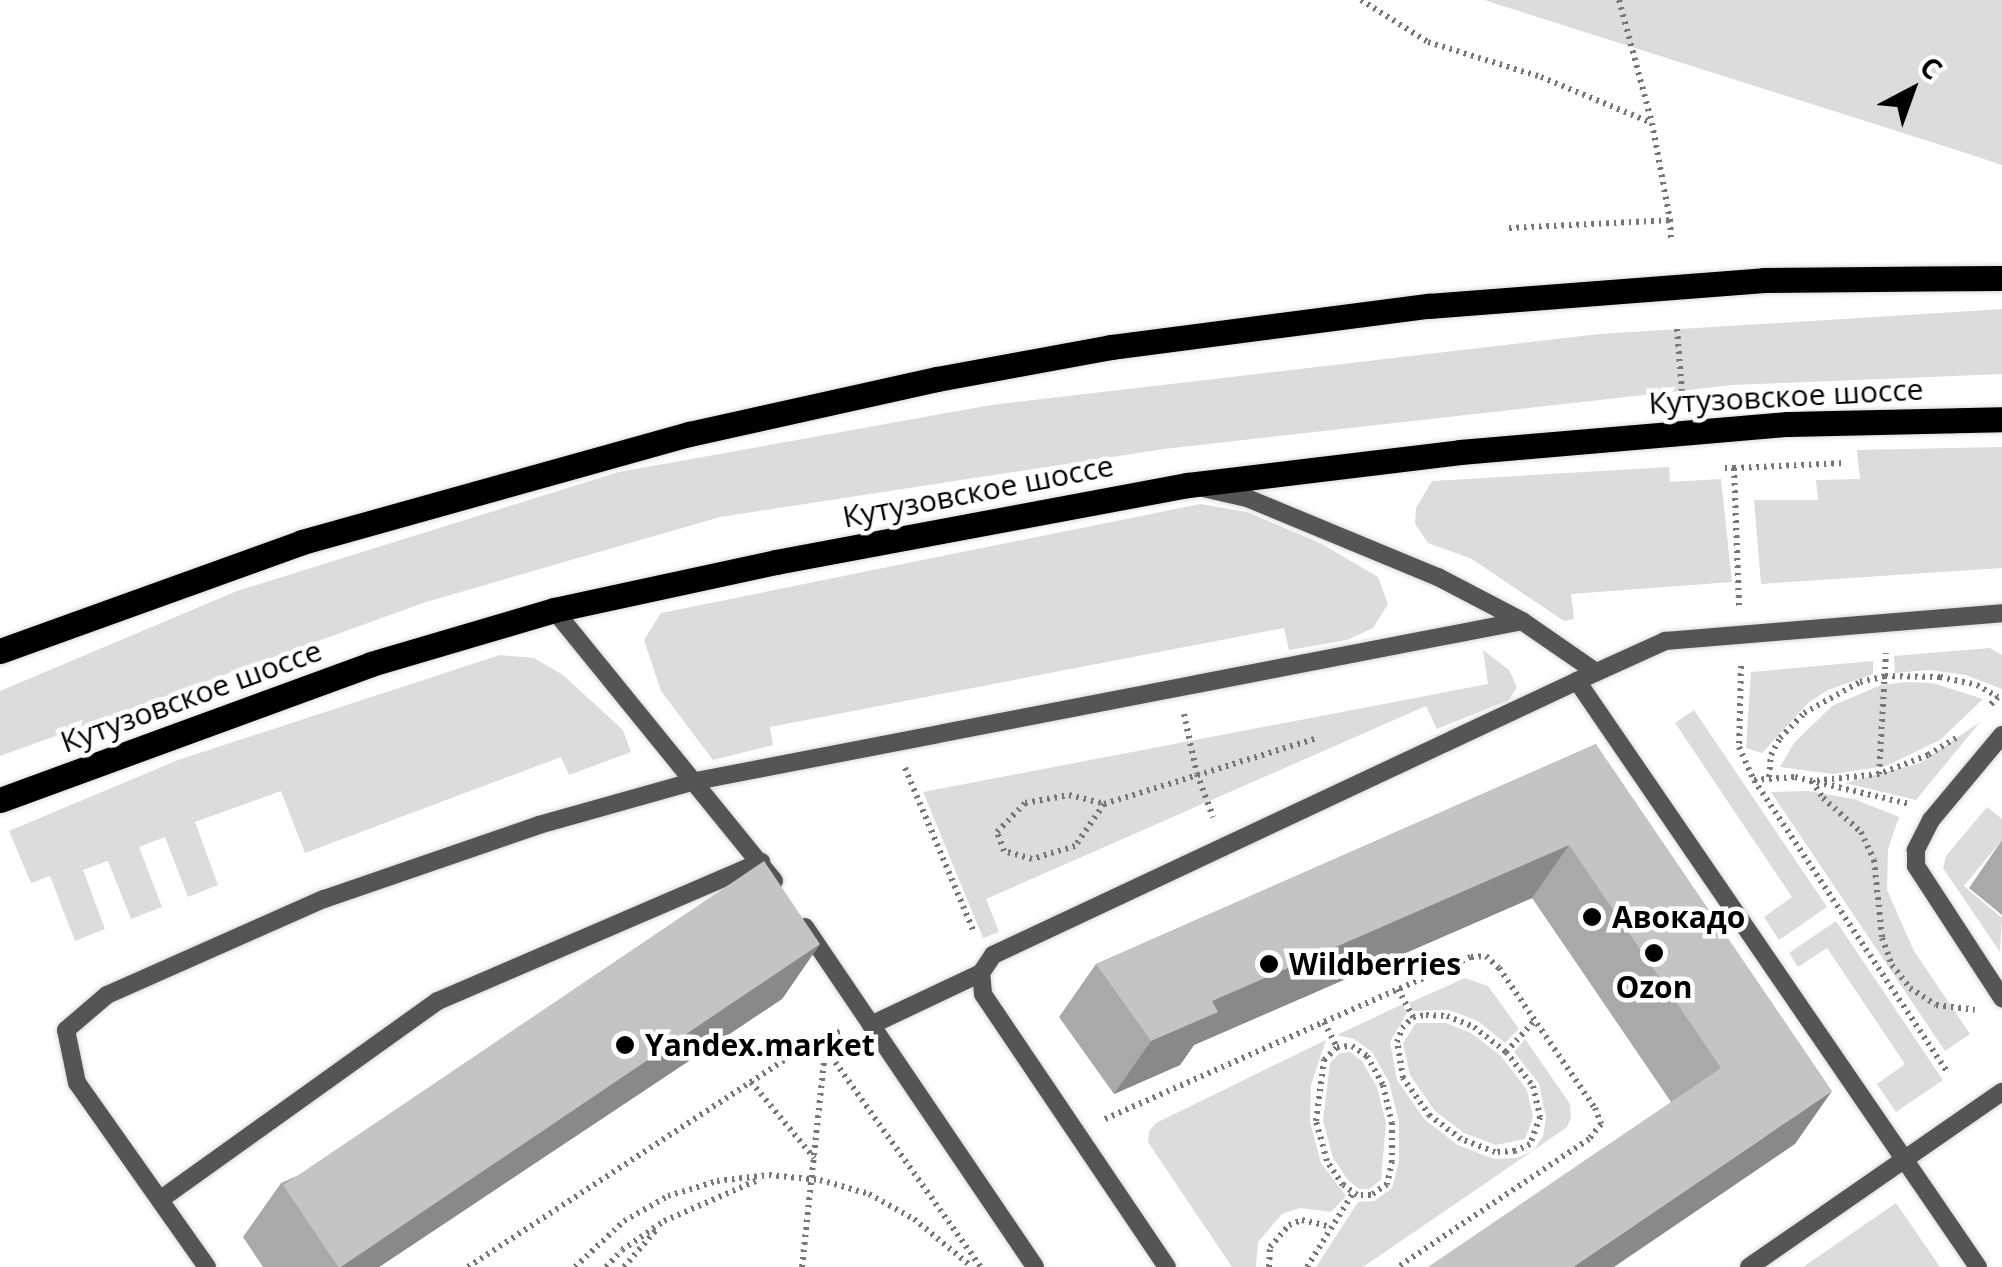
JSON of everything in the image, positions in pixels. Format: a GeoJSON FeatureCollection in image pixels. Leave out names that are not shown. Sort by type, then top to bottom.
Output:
{"type":"FeatureCollection","features":[{"type":"Feature","properties":{"kind":"main road"},"geometry":{"type":"LineString","coordinates":[[0,651],[302,542],[525,477],[689,434],[976,372],[1111,347],[1428,306],[1764,280],[2002,278]]}},
{"type":"Feature","properties":{"kind":"main road","name":"Кутузовское шоссе"},"geometry":{"type":"LineString","coordinates":[[0,800],[371,664],[554,610],[776,562],[1188,485],[1460,452],[1771,426],[2002,419]]}},
{"type":"Feature","properties":{"kind":"lane"},"geometry":{"type":"LineString","coordinates":[[1188,485],[1264,505],[1438,576],[1522,621],[1596,672]]}},
{"type":"Feature","properties":{"kind":"lane"},"geometry":{"type":"LineString","coordinates":[[554,610],[696,781],[783,895]]}},
{"type":"Feature","properties":{"kind":"lane"},"geometry":{"type":"LineString","coordinates":[[871,1025],[981,973],[992,955],[1664,641],[2001,615]]}},
{"type":"Feature","properties":{"kind":"lane"},"geometry":{"type":"LineString","coordinates":[[207,1267],[77,1083],[66,1030],[107,995],[324,899],[539,826],[696,781],[1522,621]]}},
{"type":"Feature","properties":{"kind":"lane"},"geometry":{"type":"LineString","coordinates":[[1577,681],[1978,1267]]}},
{"type":"Feature","properties":{"kind":"lane"},"geometry":{"type":"LineString","coordinates":[[2002,735],[1931,820],[1916,850],[1916,866],[2002,998]]}},
{"type":"Feature","properties":{"kind":"lane"},"geometry":{"type":"LineString","coordinates":[[162,1199],[438,1001],[761,862]]}},
{"type":"Feature","properties":{"kind":"lane"},"geometry":{"type":"LineString","coordinates":[[794,911],[1035,1267]]}},
{"type":"Feature","properties":{"kind":"lane"},"geometry":{"type":"LineString","coordinates":[[981,973],[983,994],[1167,1267]]}},
{"type":"Feature","properties":{"kind":"lane"},"geometry":{"type":"LineString","coordinates":[[1749,1267],[2002,1092]]}},
{"type":"Feature","properties":{"kind":"path"},"geometry":{"type":"LineString","coordinates":[[1361,0],[1428,42],[1542,77],[1652,123]]}},
{"type":"Feature","properties":{"kind":"path"},"geometry":{"type":"LineString","coordinates":[[1620,0],[1652,123],[1672,241]]}},
{"type":"Feature","properties":{"kind":"path"},"geometry":{"type":"LineString","coordinates":[[1509,228],[1670,220]]}},
{"type":"Feature","properties":{"kind":"path"},"geometry":{"type":"LineString","coordinates":[[1677,329],[1682,391]]}},
{"type":"Feature","properties":{"kind":"path"},"geometry":{"type":"LineString","coordinates":[[1718,468],[1846,463]]}},
{"type":"Feature","properties":{"kind":"path"},"geometry":{"type":"LineString","coordinates":[[1734,468],[1740,635]]}},
{"type":"Feature","properties":{"kind":"path"},"geometry":{"type":"LineString","coordinates":[[1879,774],[1886,654]]}},
{"type":"Feature","properties":{"kind":"path"},"geometry":{"type":"LineString","coordinates":[[1741,665],[1739,748],[1754,780],[1948,1073]]}},
{"type":"Feature","properties":{"kind":"path"},"geometry":{"type":"LineString","coordinates":[[1769,777],[1771,755],[1804,713],[1831,695],[1885,676],[1940,677],[1977,685],[1998,697],[1981,715]]}},
{"type":"Feature","properties":{"kind":"path"},"geometry":{"type":"LineString","coordinates":[[1179,688],[1197,774],[1224,845]]}},
{"type":"Feature","properties":{"kind":"path"},"geometry":{"type":"LineString","coordinates":[[1812,782],[1879,774],[1928,755],[1968,726]]}},
{"type":"Feature","properties":{"kind":"path"},"geometry":{"type":"LineString","coordinates":[[1104,804],[1075,846],[1032,859],[1004,851],[997,832],[1025,803],[1069,795],[1104,804],[1316,738]]}},
{"type":"Feature","properties":{"kind":"path"},"geometry":{"type":"LineString","coordinates":[[895,744],[979,944],[992,955]]}},
{"type":"Feature","properties":{"kind":"path"},"geometry":{"type":"LineString","coordinates":[[1754,780],[1769,777],[1812,782],[1915,805]]}},
{"type":"Feature","properties":{"kind":"path"},"geometry":{"type":"LineString","coordinates":[[1812,782],[1862,832],[1874,860],[1882,938],[1892,966],[1910,988],[1936,1005],[1965,1012],[1984,1008]]}},
{"type":"Feature","properties":{"kind":"path"},"geometry":{"type":"LineString","coordinates":[[1079,1136],[1108,1118],[1398,989],[1471,957],[1486,956],[1499,968],[1601,1124],[1589,1138],[1398,1267]]}},
{"type":"Feature","properties":{"kind":"path"},"geometry":{"type":"LineString","coordinates":[[1398,989],[1413,1017]]}},
{"type":"Feature","properties":{"kind":"path"},"geometry":{"type":"LineString","coordinates":[[1447,1016],[1474,1027],[1506,1052],[1533,1086],[1540,1117],[1530,1144],[1516,1151],[1495,1152],[1461,1139],[1430,1116],[1403,1078],[1397,1042],[1402,1028],[1413,1017],[1447,1016]]}},
{"type":"Feature","properties":{"kind":"path"},"geometry":{"type":"LineString","coordinates":[[1506,1052],[1534,1020]]}},
{"type":"Feature","properties":{"kind":"path"},"geometry":{"type":"LineString","coordinates":[[1324,1022],[1336,1047]]}},
{"type":"Feature","properties":{"kind":"path"},"geometry":{"type":"LineString","coordinates":[[468,1267],[818,1038],[871,1025]]}},
{"type":"Feature","properties":{"kind":"path"},"geometry":{"type":"LineString","coordinates":[[818,1038],[981,1267]]}},
{"type":"Feature","properties":{"kind":"path"},"geometry":{"type":"LineString","coordinates":[[1352,1046],[1367,1056],[1383,1084],[1392,1123],[1392,1162],[1386,1184],[1372,1196],[1353,1193],[1327,1160],[1316,1121],[1324,1060],[1336,1047],[1352,1046]]}},
{"type":"Feature","properties":{"kind":"path"},"geometry":{"type":"LineString","coordinates":[[802,1267],[826,1047]]}},
{"type":"Feature","properties":{"kind":"path"},"geometry":{"type":"LineString","coordinates":[[750,1082],[814,1158]]}},
{"type":"Feature","properties":{"kind":"path"},"geometry":{"type":"LineString","coordinates":[[606,1267],[622,1250],[664,1221],[769,1175]]}},
{"type":"Feature","properties":{"kind":"path"},"geometry":{"type":"LineString","coordinates":[[575,1267],[624,1221],[668,1196],[717,1180],[769,1175],[811,1179],[869,1194],[914,1219],[972,1267]]}},
{"type":"Feature","properties":{"kind":"path"},"geometry":{"type":"LineString","coordinates":[[1308,1267],[1353,1193]]}},
{"type":"Feature","properties":{"kind":"path"},"geometry":{"type":"LineString","coordinates":[[1269,1267],[1270,1247],[1289,1226],[1302,1220],[1330,1226]]}},
{"type":"Feature","properties":{"kind":"path"},"geometry":{"type":"LineString","coordinates":[[624,1267],[664,1221]]}},
{"type":"Feature","properties":{"kind":"shaded area"},"geometry":{"type":"Polygon","coordinates":[[[1484,0],[2002,0],[2002,165],[1969,154],[1484,0]]]}},
{"type":"Feature","properties":{"kind":"shaded area"},"geometry":{"type":"Polygon","coordinates":[[[2002,309],[2002,374],[1733,385],[1164,449],[720,517],[426,602],[0,756],[0,691],[237,591],[619,472],[991,405],[1599,334],[2002,309]]]}},
{"type":"Feature","properties":{"kind":"shaded area"},"geometry":{"type":"Polygon","coordinates":[[[2002,447],[2002,568],[1761,584],[1754,500],[1818,500],[1816,480],[1860,479],[1857,450],[2002,447]]]}},
{"type":"Feature","properties":{"kind":"shaded area"},"geometry":{"type":"Polygon","coordinates":[[[1669,467],[1670,482],[1721,479],[1732,582],[1571,594],[1574,619],[1564,621],[1472,559],[1428,543],[1415,524],[1416,508],[1432,481],[1669,467]]]}},
{"type":"Feature","properties":{"kind":"shaded area"},"geometry":{"type":"Polygon","coordinates":[[[1200,504],[1247,512],[1322,544],[1378,577],[1388,604],[1373,628],[1347,640],[1289,650],[1284,628],[770,727],[773,745],[713,760],[661,691],[644,640],[661,613],[1200,504]]]}},
{"type":"Feature","properties":{"kind":"shaded area"},"geometry":{"type":"Polygon","coordinates":[[[1990,648],[2002,655],[2002,689],[1966,675],[1929,670],[1895,673],[1894,656],[1990,648]]]}},
{"type":"Feature","properties":{"kind":"shaded area"},"geometry":{"type":"Polygon","coordinates":[[[1483,650],[1509,670],[1517,687],[1509,700],[1437,729],[1426,706],[986,899],[999,932],[983,938],[923,792],[1488,684],[1483,650]]]}},
{"type":"Feature","properties":{"kind":"shaded area"},"geometry":{"type":"Polygon","coordinates":[[[500,655],[534,658],[563,675],[623,730],[631,752],[569,775],[561,757],[305,853],[281,791],[195,822],[218,885],[188,897],[165,837],[139,847],[162,907],[131,919],[108,861],[83,870],[105,929],[75,941],[50,876],[31,883],[9,831],[178,760],[500,655]]]}},
{"type":"Feature","properties":{"kind":"shaded area"},"geometry":{"type":"Polygon","coordinates":[[[1873,661],[1873,674],[1828,690],[1808,703],[1762,753],[1746,748],[1751,672],[1873,661]]]}},
{"type":"Feature","properties":{"kind":"shaded area"},"geometry":{"type":"Polygon","coordinates":[[[1933,683],[1983,699],[1940,740],[1886,766],[1833,774],[1780,767],[1794,743],[1832,706],[1881,685],[1933,683]]]}},
{"type":"Feature","properties":{"kind":"shaded area"},"geometry":{"type":"Polygon","coordinates":[[[1694,710],[1827,907],[1779,940],[1764,917],[1792,897],[1675,723],[1694,710]]]}},
{"type":"Feature","properties":{"kind":"shaded area"},"geometry":{"type":"Polygon","coordinates":[[[1980,722],[1916,800],[1845,783],[1920,763],[1980,722]]]}},
{"type":"Feature","properties":{"kind":"shaded area"},"geometry":{"type":"Polygon","coordinates":[[[1808,791],[1854,799],[1899,817],[1888,849],[1887,890],[1914,951],[1970,1034],[1945,1051],[1771,792],[1808,791]]]}},
{"type":"Feature","properties":{"kind":"shaded area"},"geometry":{"type":"Polygon","coordinates":[[[1987,807],[2002,819],[2002,840],[1964,886],[2002,918],[2000,952],[1943,868],[1946,856],[1987,807]]]}},
{"type":"Feature","properties":{"kind":"shaded area"},"geometry":{"type":"Polygon","coordinates":[[[1836,921],[1943,1080],[1896,1112],[1877,1084],[1905,1064],[1827,948],[1798,967],[1789,953],[1836,921]]]}},
{"type":"Feature","properties":{"kind":"shaded area"},"geometry":{"type":"Polygon","coordinates":[[[1465,978],[1488,986],[1519,1029],[1505,1043],[1478,1021],[1449,1010],[1413,1011],[1409,1003],[1465,978]]]}},
{"type":"Feature","properties":{"kind":"shaded area"},"geometry":{"type":"Polygon","coordinates":[[[1403,1004],[1407,1013],[1390,1042],[1397,1080],[1425,1120],[1458,1145],[1494,1159],[1517,1158],[1534,1150],[1363,1267],[1316,1267],[1358,1202],[1374,1201],[1392,1188],[1399,1162],[1399,1122],[1389,1082],[1372,1052],[1354,1039],[1337,1035],[1403,1004]]]}},
{"type":"Feature","properties":{"kind":"shaded area"},"geometry":{"type":"Polygon","coordinates":[[[1416,1023],[1446,1023],[1471,1033],[1501,1056],[1527,1090],[1533,1117],[1525,1139],[1496,1145],[1464,1133],[1435,1111],[1410,1075],[1403,1043],[1416,1023]]]}},
{"type":"Feature","properties":{"kind":"shaded area"},"geometry":{"type":"Polygon","coordinates":[[[1525,1039],[1570,1104],[1567,1127],[1534,1150],[1543,1136],[1546,1117],[1539,1084],[1514,1052],[1525,1039]]]}},
{"type":"Feature","properties":{"kind":"shaded area"},"geometry":{"type":"Polygon","coordinates":[[[1326,1040],[1311,1085],[1310,1122],[1321,1163],[1346,1196],[1331,1212],[1300,1208],[1282,1214],[1258,1242],[1256,1267],[1232,1267],[1148,1142],[1149,1131],[1156,1123],[1326,1040]]]}},
{"type":"Feature","properties":{"kind":"shaded area"},"geometry":{"type":"Polygon","coordinates":[[[1350,1052],[1362,1061],[1377,1087],[1386,1123],[1381,1180],[1369,1189],[1359,1189],[1348,1180],[1333,1158],[1323,1120],[1330,1063],[1340,1053],[1350,1052]]]}},
{"type":"Feature","properties":{"kind":"shaded area"},"geometry":{"type":"Polygon","coordinates":[[[1896,1203],[1940,1267],[1803,1267],[1896,1203]]]}},
{"type":"Feature","properties":{"kind":"building"},"geometry":{"type":"Polygon","coordinates":[[[1596,744],[1832,1091],[1573,1267],[1428,1267],[1721,1068],[1569,845],[1212,1001],[1218,1012],[1151,1041],[1096,964],[1596,744]]]}},
{"type":"Feature","properties":{"kind":"building"},"geometry":{"type":"Polygon","coordinates":[[[764,861],[820,944],[341,1267],[283,1185],[764,861]]]}},
{"type":"Feature","properties":{"kind":"place","name":"Авокадо"},"geometry":{"type":"Point","coordinates":[1592,917]}},
{"type":"Feature","properties":{"kind":"place","name":"Ozon"},"geometry":{"type":"Point","coordinates":[1654,953]}},
{"type":"Feature","properties":{"kind":"place","name":"Wildberries"},"geometry":{"type":"Point","coordinates":[1269,964]}},
{"type":"Feature","properties":{"kind":"place","name":"Yandex.market"},"geometry":{"type":"Point","coordinates":[625,1045]}}]}
